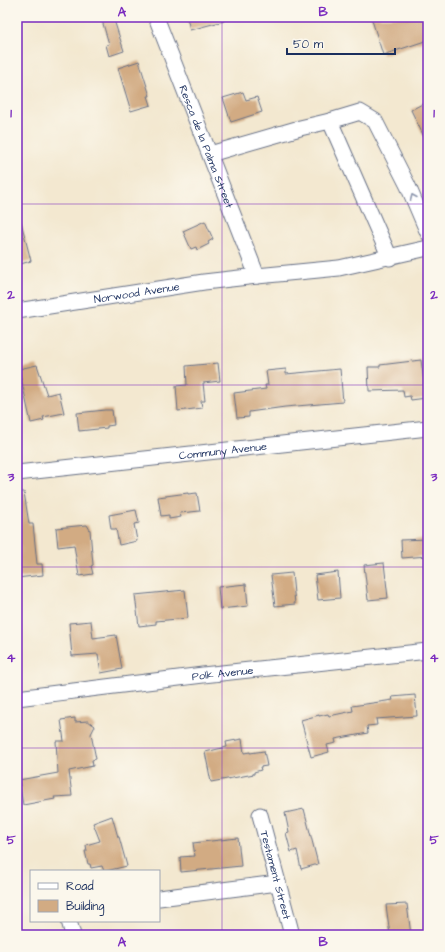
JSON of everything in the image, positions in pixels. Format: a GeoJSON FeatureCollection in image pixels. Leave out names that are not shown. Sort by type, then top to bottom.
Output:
{"type":"FeatureCollection","features":[{"type":"Feature","properties":{"kind":"street","name":"Resca de la Palma Street"},"geometry":{"type":"LineString","coordinates":[[156,17],[257,276]]}},
{"type":"Feature","properties":{"kind":"street"},"geometry":{"type":"LineString","coordinates":[[210,154],[360,112],[376,121],[408,186],[428,234]]}},
{"type":"Feature","properties":{"kind":"street"},"geometry":{"type":"LineString","coordinates":[[330,121],[390,258]]}},
{"type":"Feature","properties":{"kind":"street","name":"Norwood Avenue"},"geometry":{"type":"LineString","coordinates":[[17,311],[257,276],[339,268],[390,258],[428,248]]}},
{"type":"Feature","properties":{"kind":"street","name":"Communy Avenue"},"geometry":{"type":"LineString","coordinates":[[17,473],[428,428]]}},
{"type":"Feature","properties":{"kind":"street","name":"Polk Avenue"},"geometry":{"type":"LineString","coordinates":[[17,698],[203,675],[428,651]]}},
{"type":"Feature","properties":{"kind":"street","name":"Testament Street"},"geometry":{"type":"LineString","coordinates":[[260,815],[292,935]]}},
{"type":"Feature","properties":{"kind":"street"},"geometry":{"type":"LineString","coordinates":[[160,898],[278,884]]}},
{"type":"Feature","properties":{"kind":"street"},"geometry":{"type":"LineString","coordinates":[[69,922],[73,935]]}},
{"type":"Feature","properties":{"kind":"building"},"geometry":{"type":"Polygon","coordinates":[[[101,17],[113,17],[124,51],[109,56],[106,45],[109,44],[101,17]]]}},
{"type":"Feature","properties":{"kind":"building"},"geometry":{"type":"Polygon","coordinates":[[[187,17],[223,17],[224,21],[190,30],[187,17]]]}},
{"type":"Feature","properties":{"kind":"building"},"geometry":{"type":"Polygon","coordinates":[[[371,17],[428,17],[428,40],[383,55],[371,17]]]}},
{"type":"Feature","properties":{"kind":"building"},"geometry":{"type":"Polygon","coordinates":[[[139,61],[150,96],[148,96],[151,105],[131,111],[118,68],[139,61]]]}},
{"type":"Feature","properties":{"kind":"building"},"geometry":{"type":"Polygon","coordinates":[[[243,92],[246,100],[257,97],[262,112],[231,122],[223,98],[243,92]]]}},
{"type":"Feature","properties":{"kind":"building"},"geometry":{"type":"Polygon","coordinates":[[[428,101],[428,145],[411,110],[428,101]]]}},
{"type":"Feature","properties":{"kind":"building"},"geometry":{"type":"Polygon","coordinates":[[[205,221],[213,239],[208,242],[209,244],[197,250],[196,247],[191,249],[183,231],[205,221]]]}},
{"type":"Feature","properties":{"kind":"building"},"geometry":{"type":"Polygon","coordinates":[[[21,222],[31,261],[17,265],[17,223],[21,222]]]}},
{"type":"Feature","properties":{"kind":"building"},"geometry":{"type":"Polygon","coordinates":[[[421,360],[426,398],[411,400],[410,396],[404,397],[403,390],[369,391],[368,367],[380,367],[380,365],[421,360]]]}},
{"type":"Feature","properties":{"kind":"building"},"geometry":{"type":"Polygon","coordinates":[[[218,363],[220,381],[203,383],[205,401],[201,401],[202,408],[178,411],[176,386],[187,385],[186,366],[218,363]]]}},
{"type":"Feature","properties":{"kind":"building"},"geometry":{"type":"Polygon","coordinates":[[[37,365],[47,395],[59,392],[64,413],[43,417],[44,420],[31,423],[19,369],[37,365]]]}},
{"type":"Feature","properties":{"kind":"building"},"geometry":{"type":"Polygon","coordinates":[[[286,369],[286,374],[340,369],[343,402],[249,412],[249,417],[237,418],[234,393],[266,389],[265,385],[268,385],[266,371],[286,369]]]}},
{"type":"Feature","properties":{"kind":"building"},"geometry":{"type":"Polygon","coordinates":[[[112,410],[114,425],[107,426],[107,428],[79,431],[77,413],[112,410]]]}},
{"type":"Feature","properties":{"kind":"building"},"geometry":{"type":"Polygon","coordinates":[[[17,492],[24,492],[29,524],[33,524],[37,564],[42,564],[43,575],[17,578],[17,492]]]}},
{"type":"Feature","properties":{"kind":"building"},"geometry":{"type":"Polygon","coordinates":[[[197,493],[200,511],[180,513],[181,517],[169,519],[169,515],[161,516],[158,497],[197,493]]]}},
{"type":"Feature","properties":{"kind":"building"},"geometry":{"type":"Polygon","coordinates":[[[136,510],[139,523],[134,524],[137,541],[119,545],[116,529],[111,529],[109,515],[136,510]]]}},
{"type":"Feature","properties":{"kind":"building"},"geometry":{"type":"Polygon","coordinates":[[[87,525],[90,530],[93,565],[91,566],[93,574],[79,576],[74,545],[58,547],[56,528],[87,525]]]}},
{"type":"Feature","properties":{"kind":"building"},"geometry":{"type":"Polygon","coordinates":[[[428,539],[428,556],[402,558],[401,540],[428,539]]]}},
{"type":"Feature","properties":{"kind":"building"},"geometry":{"type":"Polygon","coordinates":[[[384,563],[388,598],[368,600],[364,565],[384,563]]]}},
{"type":"Feature","properties":{"kind":"building"},"geometry":{"type":"Polygon","coordinates":[[[338,572],[340,598],[318,600],[315,575],[338,572]]]}},
{"type":"Feature","properties":{"kind":"building"},"geometry":{"type":"Polygon","coordinates":[[[292,573],[295,604],[275,606],[271,575],[292,573]]]}},
{"type":"Feature","properties":{"kind":"building"},"geometry":{"type":"Polygon","coordinates":[[[246,584],[248,606],[220,609],[218,587],[246,584]]]}},
{"type":"Feature","properties":{"kind":"building"},"geometry":{"type":"Polygon","coordinates":[[[185,590],[188,618],[156,621],[156,624],[139,626],[135,595],[185,590]]]}},
{"type":"Feature","properties":{"kind":"building"},"geometry":{"type":"Polygon","coordinates":[[[91,621],[93,638],[116,635],[122,669],[101,673],[98,654],[72,656],[69,623],[91,621]]]}},
{"type":"Feature","properties":{"kind":"building"},"geometry":{"type":"Polygon","coordinates":[[[415,695],[417,716],[376,719],[377,725],[367,726],[368,733],[335,739],[336,743],[327,745],[329,752],[311,757],[301,720],[319,715],[328,714],[329,716],[353,711],[352,706],[393,700],[392,697],[415,695]]]}},
{"type":"Feature","properties":{"kind":"building"},"geometry":{"type":"Polygon","coordinates":[[[75,718],[75,722],[88,721],[95,726],[91,734],[96,759],[92,760],[93,766],[69,771],[72,796],[54,797],[55,799],[23,805],[19,780],[58,773],[56,741],[64,741],[61,720],[75,718]]]}},
{"type":"Feature","properties":{"kind":"building"},"geometry":{"type":"Polygon","coordinates":[[[242,739],[244,753],[264,751],[267,766],[260,767],[261,770],[254,772],[254,774],[211,782],[205,752],[227,747],[226,742],[242,739]]]}},
{"type":"Feature","properties":{"kind":"building"},"geometry":{"type":"Polygon","coordinates":[[[304,809],[318,864],[301,869],[297,850],[291,852],[286,833],[289,832],[285,813],[304,809]]]}},
{"type":"Feature","properties":{"kind":"building"},"geometry":{"type":"Polygon","coordinates":[[[112,816],[127,866],[110,870],[104,870],[102,866],[91,868],[90,864],[88,864],[85,851],[87,851],[86,845],[100,841],[93,823],[112,816]]]}},
{"type":"Feature","properties":{"kind":"building"},"geometry":{"type":"Polygon","coordinates":[[[238,838],[241,866],[181,872],[180,857],[195,856],[193,843],[238,838]]]}},
{"type":"Feature","properties":{"kind":"building"},"geometry":{"type":"Polygon","coordinates":[[[407,904],[411,935],[390,935],[386,905],[407,904]]]}}]}
